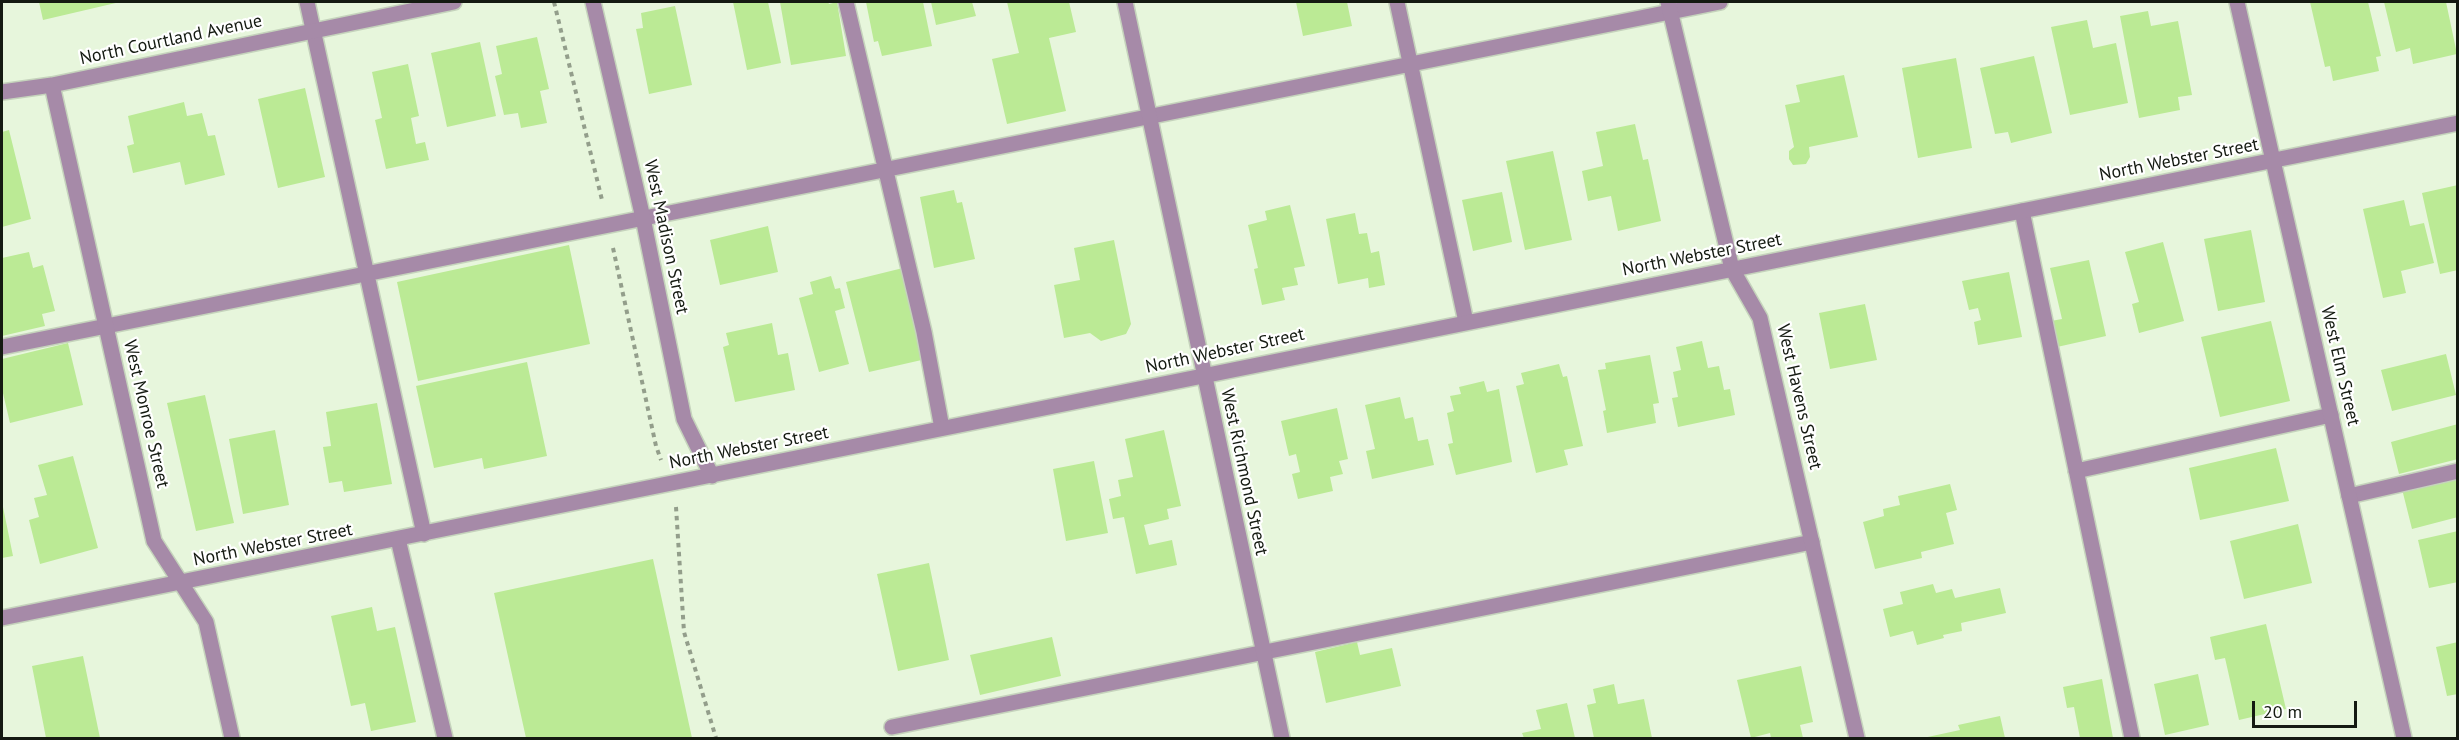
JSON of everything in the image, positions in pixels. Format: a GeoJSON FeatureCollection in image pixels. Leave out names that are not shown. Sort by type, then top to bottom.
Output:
{"type":"FeatureCollection","features":[{"type":"Feature","properties":{"kind":"street"},"geometry":{"type":"LineString","coordinates":[[307,2],[424,534]]}},
{"type":"Feature","properties":{"kind":"street","name":"North Courtland Avenue"},"geometry":{"type":"LineString","coordinates":[[2,92],[52,85],[454,2]]}},
{"type":"Feature","properties":{"kind":"street","name":"West Madison Street"},"geometry":{"type":"LineString","coordinates":[[593,2],[643,218],[684,419],[712,476]]}},
{"type":"Feature","properties":{"kind":"street"},"geometry":{"type":"LineString","coordinates":[[846,2],[924,332],[942,429]]}},
{"type":"Feature","properties":{"kind":"street","name":"West Richmond Street"},"geometry":{"type":"LineString","coordinates":[[1125,2],[1282,738]]}},
{"type":"Feature","properties":{"kind":"street"},"geometry":{"type":"LineString","coordinates":[[1397,2],[1466,322]]}},
{"type":"Feature","properties":{"kind":"street"},"geometry":{"type":"LineString","coordinates":[[2,347],[1149,116],[1669,6],[1720,2]]}},
{"type":"Feature","properties":{"kind":"street","name":"West Elm Street"},"geometry":{"type":"LineString","coordinates":[[2237,2],[2404,738]]}},
{"type":"Feature","properties":{"kind":"street","name":"West Havens Street"},"geometry":{"type":"LineString","coordinates":[[1669,6],[1732,269],[1761,318],[1857,738]]}},
{"type":"Feature","properties":{"kind":"street","name":"West Monroe Street"},"geometry":{"type":"LineString","coordinates":[[52,85],[154,541],[206,622],[232,738]]}},
{"type":"Feature","properties":{"kind":"street","name":"North Webster Street"},"geometry":{"type":"LineString","coordinates":[[2,618],[2457,123]]}},
{"type":"Feature","properties":{"kind":"street"},"geometry":{"type":"LineString","coordinates":[[2022,211],[2132,738]]}},
{"type":"Feature","properties":{"kind":"street"},"geometry":{"type":"LineString","coordinates":[[2076,471],[2331,415]]}},
{"type":"Feature","properties":{"kind":"street"},"geometry":{"type":"LineString","coordinates":[[2349,496],[2457,471]]}},
{"type":"Feature","properties":{"kind":"street"},"geometry":{"type":"LineString","coordinates":[[398,539],[446,738]]}},
{"type":"Feature","properties":{"kind":"street"},"geometry":{"type":"LineString","coordinates":[[892,727],[1812,542]]}},
{"type":"Feature","properties":{"kind":"path"},"geometry":{"type":"LineString","coordinates":[[554,2],[607,224]]}},
{"type":"Feature","properties":{"kind":"building"},"geometry":{"type":"Polygon","coordinates":[[[39,2],[120,2],[43,20],[39,2]]]}},
{"type":"Feature","properties":{"kind":"building"},"geometry":{"type":"Polygon","coordinates":[[[733,2],[768,2],[781,63],[747,70],[733,2]]]}},
{"type":"Feature","properties":{"kind":"building"},"geometry":{"type":"Polygon","coordinates":[[[780,2],[828,2],[829,4],[837,2],[846,56],[791,65],[780,2]]]}},
{"type":"Feature","properties":{"kind":"building"},"geometry":{"type":"Polygon","coordinates":[[[866,2],[923,2],[932,46],[882,56],[878,41],[874,42],[866,2]]]}},
{"type":"Feature","properties":{"kind":"building"},"geometry":{"type":"Polygon","coordinates":[[[931,2],[972,2],[976,16],[936,25],[931,2]]]}},
{"type":"Feature","properties":{"kind":"building"},"geometry":{"type":"Polygon","coordinates":[[[1007,2],[1069,2],[1076,32],[1049,38],[1066,111],[1007,124],[992,59],[1019,53],[1007,2]]]}},
{"type":"Feature","properties":{"kind":"building"},"geometry":{"type":"Polygon","coordinates":[[[1296,2],[1347,2],[1352,26],[1303,36],[1296,2]]]}},
{"type":"Feature","properties":{"kind":"building"},"geometry":{"type":"Polygon","coordinates":[[[2310,2],[2368,2],[2381,56],[2376,57],[2379,71],[2333,81],[2330,66],[2325,67],[2310,2]]]}},
{"type":"Feature","properties":{"kind":"building"},"geometry":{"type":"Polygon","coordinates":[[[2384,2],[2446,2],[2457,54],[2413,64],[2410,48],[2396,52],[2384,2]]]}},
{"type":"Feature","properties":{"kind":"building"},"geometry":{"type":"Polygon","coordinates":[[[675,6],[692,85],[649,94],[636,29],[643,28],[641,13],[675,6]]]}},
{"type":"Feature","properties":{"kind":"building"},"geometry":{"type":"Polygon","coordinates":[[[2148,11],[2151,26],[2178,21],[2192,95],[2178,97],[2180,110],[2139,118],[2120,16],[2148,11]]]}},
{"type":"Feature","properties":{"kind":"building"},"geometry":{"type":"Polygon","coordinates":[[[2087,20],[2093,48],[2116,43],[2128,103],[2070,115],[2051,27],[2087,20]]]}},
{"type":"Feature","properties":{"kind":"building"},"geometry":{"type":"Polygon","coordinates":[[[537,37],[549,89],[540,91],[547,123],[521,128],[518,113],[504,115],[495,76],[502,74],[496,46],[537,37]]]}},
{"type":"Feature","properties":{"kind":"building"},"geometry":{"type":"Polygon","coordinates":[[[480,42],[496,116],[447,127],[431,53],[480,42]]]}},
{"type":"Feature","properties":{"kind":"building"},"geometry":{"type":"Polygon","coordinates":[[[2034,56],[2052,133],[2011,143],[2008,132],[1995,134],[1980,68],[2034,56]]]}},
{"type":"Feature","properties":{"kind":"building"},"geometry":{"type":"Polygon","coordinates":[[[1956,58],[1972,148],[1918,158],[1902,68],[1956,58]]]}},
{"type":"Feature","properties":{"kind":"building"},"geometry":{"type":"Polygon","coordinates":[[[408,64],[419,116],[411,118],[416,144],[425,142],[429,160],[386,169],[375,120],[382,118],[372,72],[408,64]]]}},
{"type":"Feature","properties":{"kind":"building"},"geometry":{"type":"Polygon","coordinates":[[[1844,75],[1858,137],[1809,147],[1810,157],[1806,164],[1793,165],[1789,159],[1789,151],[1794,147],[1785,105],[1800,102],[1796,85],[1844,75]]]}},
{"type":"Feature","properties":{"kind":"building"},"geometry":{"type":"Polygon","coordinates":[[[305,88],[325,177],[278,188],[258,99],[305,88]]]}},
{"type":"Feature","properties":{"kind":"building"},"geometry":{"type":"Polygon","coordinates":[[[184,102],[187,116],[202,113],[208,136],[215,135],[225,175],[185,185],[180,162],[133,173],[127,146],[134,144],[128,116],[184,102]]]}},
{"type":"Feature","properties":{"kind":"building"},"geometry":{"type":"Polygon","coordinates":[[[1635,124],[1643,160],[1648,159],[1661,221],[1618,231],[1611,196],[1588,201],[1582,171],[1603,166],[1596,132],[1635,124]]]}},
{"type":"Feature","properties":{"kind":"building"},"geometry":{"type":"Polygon","coordinates":[[[9,130],[31,219],[2,227],[2,132],[9,130]]]}},
{"type":"Feature","properties":{"kind":"building"},"geometry":{"type":"Polygon","coordinates":[[[1553,151],[1572,240],[1525,250],[1506,161],[1553,151]]]}},
{"type":"Feature","properties":{"kind":"building"},"geometry":{"type":"Polygon","coordinates":[[[2458,185],[2458,270],[2440,274],[2422,193],[2458,185]]]}},
{"type":"Feature","properties":{"kind":"building"},"geometry":{"type":"Polygon","coordinates":[[[954,190],[957,203],[962,202],[975,259],[934,268],[920,197],[954,190]]]}},
{"type":"Feature","properties":{"kind":"building"},"geometry":{"type":"Polygon","coordinates":[[[1502,192],[1512,242],[1473,251],[1462,200],[1502,192]]]}},
{"type":"Feature","properties":{"kind":"building"},"geometry":{"type":"Polygon","coordinates":[[[2404,200],[2410,226],[2424,223],[2434,263],[2401,271],[2406,293],[2383,298],[2363,209],[2404,200]]]}},
{"type":"Feature","properties":{"kind":"building"},"geometry":{"type":"Polygon","coordinates":[[[1290,205],[1305,266],[1294,268],[1298,285],[1282,288],[1285,300],[1262,305],[1254,269],[1258,268],[1248,225],[1267,220],[1265,211],[1290,205]]]}},
{"type":"Feature","properties":{"kind":"building"},"geometry":{"type":"Polygon","coordinates":[[[1355,213],[1359,234],[1367,233],[1371,253],[1379,251],[1385,285],[1369,288],[1368,278],[1338,284],[1326,219],[1355,213]]]}},
{"type":"Feature","properties":{"kind":"building"},"geometry":{"type":"Polygon","coordinates":[[[768,226],[778,272],[720,285],[710,240],[768,226]]]}},
{"type":"Feature","properties":{"kind":"building"},"geometry":{"type":"Polygon","coordinates":[[[2251,230],[2265,302],[2218,311],[2204,239],[2251,230]]]}},
{"type":"Feature","properties":{"kind":"building"},"geometry":{"type":"Polygon","coordinates":[[[1114,240],[1131,324],[1126,334],[1101,341],[1090,333],[1064,338],[1054,285],[1080,280],[1074,248],[1114,240]]]}},
{"type":"Feature","properties":{"kind":"building"},"geometry":{"type":"Polygon","coordinates":[[[2163,242],[2184,321],[2139,333],[2132,304],[2139,302],[2125,252],[2163,242]]]}},
{"type":"Feature","properties":{"kind":"building"},"geometry":{"type":"Polygon","coordinates":[[[569,245],[590,344],[418,381],[397,282],[569,245]]]}},
{"type":"Feature","properties":{"kind":"building"},"geometry":{"type":"Polygon","coordinates":[[[29,252],[33,268],[43,265],[55,311],[42,314],[45,326],[2,336],[2,258],[29,252]]]}},
{"type":"Feature","properties":{"kind":"building"},"geometry":{"type":"Polygon","coordinates":[[[2089,260],[2106,336],[2057,347],[2051,321],[2062,319],[2050,268],[2089,260]]]}},
{"type":"Feature","properties":{"kind":"building"},"geometry":{"type":"Polygon","coordinates":[[[903,268],[926,359],[869,372],[846,282],[903,268]]]}},
{"type":"Feature","properties":{"kind":"building"},"geometry":{"type":"Polygon","coordinates":[[[2009,272],[2022,337],[1978,345],[1974,322],[1981,320],[1978,308],[1969,310],[1962,281],[2009,272]]]}},
{"type":"Feature","properties":{"kind":"building"},"geometry":{"type":"Polygon","coordinates":[[[831,276],[835,289],[840,288],[845,308],[835,311],[849,364],[819,372],[799,298],[813,294],[810,282],[831,276]]]}},
{"type":"Feature","properties":{"kind":"building"},"geometry":{"type":"Polygon","coordinates":[[[1865,304],[1877,360],[1830,369],[1819,313],[1865,304]]]}},
{"type":"Feature","properties":{"kind":"building"},"geometry":{"type":"Polygon","coordinates":[[[2271,321],[2290,401],[2220,417],[2201,337],[2271,321]]]}},
{"type":"Feature","properties":{"kind":"building"},"geometry":{"type":"Polygon","coordinates":[[[772,323],[778,355],[788,353],[795,390],[735,402],[723,347],[729,345],[726,333],[772,323]]]}},
{"type":"Feature","properties":{"kind":"building"},"geometry":{"type":"Polygon","coordinates":[[[1702,341],[1708,368],[1719,366],[1724,390],[1730,389],[1735,415],[1678,427],[1672,398],[1678,397],[1673,372],[1681,370],[1676,347],[1702,341]]]}},
{"type":"Feature","properties":{"kind":"building"},"geometry":{"type":"Polygon","coordinates":[[[68,343],[83,405],[10,423],[2,389],[2,359],[68,343]]]}},
{"type":"Feature","properties":{"kind":"building"},"geometry":{"type":"Polygon","coordinates":[[[2446,354],[2456,395],[2392,411],[2381,370],[2446,354]]]}},
{"type":"Feature","properties":{"kind":"building"},"geometry":{"type":"Polygon","coordinates":[[[1650,355],[1659,403],[1653,404],[1656,423],[1607,433],[1603,411],[1606,410],[1598,370],[1606,369],[1605,363],[1650,355]]]}},
{"type":"Feature","properties":{"kind":"building"},"geometry":{"type":"Polygon","coordinates":[[[527,362],[547,456],[484,469],[482,458],[434,468],[416,386],[527,362]]]}},
{"type":"Feature","properties":{"kind":"building"},"geometry":{"type":"Polygon","coordinates":[[[1559,364],[1563,377],[1567,376],[1583,446],[1564,450],[1568,465],[1536,473],[1516,386],[1524,384],[1521,373],[1559,364]]]}},
{"type":"Feature","properties":{"kind":"building"},"geometry":{"type":"Polygon","coordinates":[[[1484,381],[1487,392],[1499,389],[1512,462],[1456,475],[1448,444],[1453,443],[1447,413],[1454,411],[1450,396],[1461,394],[1459,387],[1484,381]]]}},
{"type":"Feature","properties":{"kind":"building"},"geometry":{"type":"Polygon","coordinates":[[[205,395],[234,523],[196,531],[167,403],[205,395]]]}},
{"type":"Feature","properties":{"kind":"building"},"geometry":{"type":"Polygon","coordinates":[[[1400,397],[1405,419],[1413,417],[1418,441],[1428,439],[1434,465],[1372,479],[1366,451],[1375,449],[1365,405],[1400,397]]]}},
{"type":"Feature","properties":{"kind":"building"},"geometry":{"type":"Polygon","coordinates":[[[377,403],[392,484],[344,492],[342,481],[329,483],[323,447],[331,446],[326,412],[377,403]]]}},
{"type":"Feature","properties":{"kind":"building"},"geometry":{"type":"Polygon","coordinates":[[[1337,408],[1348,459],[1339,461],[1343,474],[1330,477],[1333,491],[1298,499],[1292,474],[1300,472],[1296,454],[1289,456],[1281,421],[1337,408]]]}},
{"type":"Feature","properties":{"kind":"building"},"geometry":{"type":"Polygon","coordinates":[[[2458,424],[2458,459],[2399,474],[2391,442],[2458,424]]]}},
{"type":"Feature","properties":{"kind":"building"},"geometry":{"type":"Polygon","coordinates":[[[275,430],[289,505],[243,514],[229,439],[275,430]]]}},
{"type":"Feature","properties":{"kind":"building"},"geometry":{"type":"Polygon","coordinates":[[[1164,430],[1181,506],[1167,509],[1169,519],[1144,525],[1149,545],[1172,540],[1177,565],[1136,574],[1124,517],[1113,519],[1109,499],[1121,496],[1118,480],[1133,477],[1125,439],[1164,430]]]}},
{"type":"Feature","properties":{"kind":"building"},"geometry":{"type":"Polygon","coordinates":[[[2276,448],[2289,501],[2200,520],[2189,468],[2276,448]]]}},
{"type":"Feature","properties":{"kind":"building"},"geometry":{"type":"Polygon","coordinates":[[[73,456],[98,548],[40,564],[29,520],[39,517],[34,498],[47,495],[38,465],[73,456]]]}},
{"type":"Feature","properties":{"kind":"building"},"geometry":{"type":"Polygon","coordinates":[[[1094,461],[1108,533],[1066,541],[1053,469],[1094,461]]]}},
{"type":"Feature","properties":{"kind":"building"},"geometry":{"type":"Polygon","coordinates":[[[2458,475],[2458,517],[2412,529],[2402,489],[2458,475]]]}},
{"type":"Feature","properties":{"kind":"building"},"geometry":{"type":"Polygon","coordinates":[[[1950,484],[1957,510],[1946,513],[1954,544],[1921,552],[1922,558],[1875,569],[1863,522],[1884,516],[1883,509],[1900,505],[1898,496],[1950,484]]]}},
{"type":"Feature","properties":{"kind":"building"},"geometry":{"type":"Polygon","coordinates":[[[2,507],[13,556],[2,558],[2,507]]]}},
{"type":"Feature","properties":{"kind":"building"},"geometry":{"type":"Polygon","coordinates":[[[2298,524],[2312,583],[2244,599],[2230,541],[2298,524]]]}},
{"type":"Feature","properties":{"kind":"building"},"geometry":{"type":"Polygon","coordinates":[[[2458,531],[2458,582],[2429,588],[2418,540],[2458,531]]]}},
{"type":"Feature","properties":{"kind":"building"},"geometry":{"type":"Polygon","coordinates":[[[653,559],[692,738],[526,738],[494,593],[653,559]]]}},
{"type":"Feature","properties":{"kind":"building"},"geometry":{"type":"Polygon","coordinates":[[[929,563],[949,660],[898,671],[877,574],[929,563]]]}},
{"type":"Feature","properties":{"kind":"building"},"geometry":{"type":"Polygon","coordinates":[[[1933,584],[1936,593],[1952,589],[1955,598],[2000,588],[2006,613],[1961,623],[1962,631],[1943,635],[1944,638],[1917,645],[1913,631],[1890,637],[1883,609],[1903,604],[1900,592],[1933,584]]]}},
{"type":"Feature","properties":{"kind":"building"},"geometry":{"type":"Polygon","coordinates":[[[372,607],[377,631],[395,627],[416,722],[371,731],[365,703],[351,706],[331,616],[372,607]]]}},
{"type":"Feature","properties":{"kind":"building"},"geometry":{"type":"Polygon","coordinates":[[[2266,624],[2286,709],[2239,720],[2225,658],[2215,660],[2210,637],[2266,624]]]}},
{"type":"Feature","properties":{"kind":"building"},"geometry":{"type":"Polygon","coordinates":[[[1052,637],[1061,676],[980,695],[970,655],[1052,637]]]}},
{"type":"Feature","properties":{"kind":"building"},"geometry":{"type":"Polygon","coordinates":[[[1357,642],[1360,655],[1392,648],[1401,686],[1326,703],[1315,652],[1357,642]]]}},
{"type":"Feature","properties":{"kind":"building"},"geometry":{"type":"Polygon","coordinates":[[[2458,642],[2458,694],[2447,696],[2436,647],[2458,642]]]}},
{"type":"Feature","properties":{"kind":"building"},"geometry":{"type":"Polygon","coordinates":[[[83,656],[100,738],[46,738],[32,666],[83,656]]]}},
{"type":"Feature","properties":{"kind":"building"},"geometry":{"type":"Polygon","coordinates":[[[1801,666],[1813,722],[1800,725],[1803,738],[1771,738],[1770,733],[1751,738],[1737,680],[1801,666]]]}},
{"type":"Feature","properties":{"kind":"building"},"geometry":{"type":"Polygon","coordinates":[[[2198,674],[2209,725],[2165,735],[2154,684],[2198,674]]]}},
{"type":"Feature","properties":{"kind":"building"},"geometry":{"type":"Polygon","coordinates":[[[2102,679],[2113,738],[2080,738],[2074,707],[2067,708],[2063,687],[2102,679]]]}},
{"type":"Feature","properties":{"kind":"building"},"geometry":{"type":"Polygon","coordinates":[[[1614,684],[1618,704],[1644,699],[1652,738],[1594,738],[1587,705],[1596,703],[1593,689],[1614,684]]]}},
{"type":"Feature","properties":{"kind":"building"},"geometry":{"type":"Polygon","coordinates":[[[1567,703],[1575,738],[1524,738],[1522,733],[1541,729],[1536,710],[1567,703]]]}},
{"type":"Feature","properties":{"kind":"building"},"geometry":{"type":"Polygon","coordinates":[[[2000,716],[2005,738],[1923,738],[1960,730],[1958,725],[2000,716]]]}}]}
